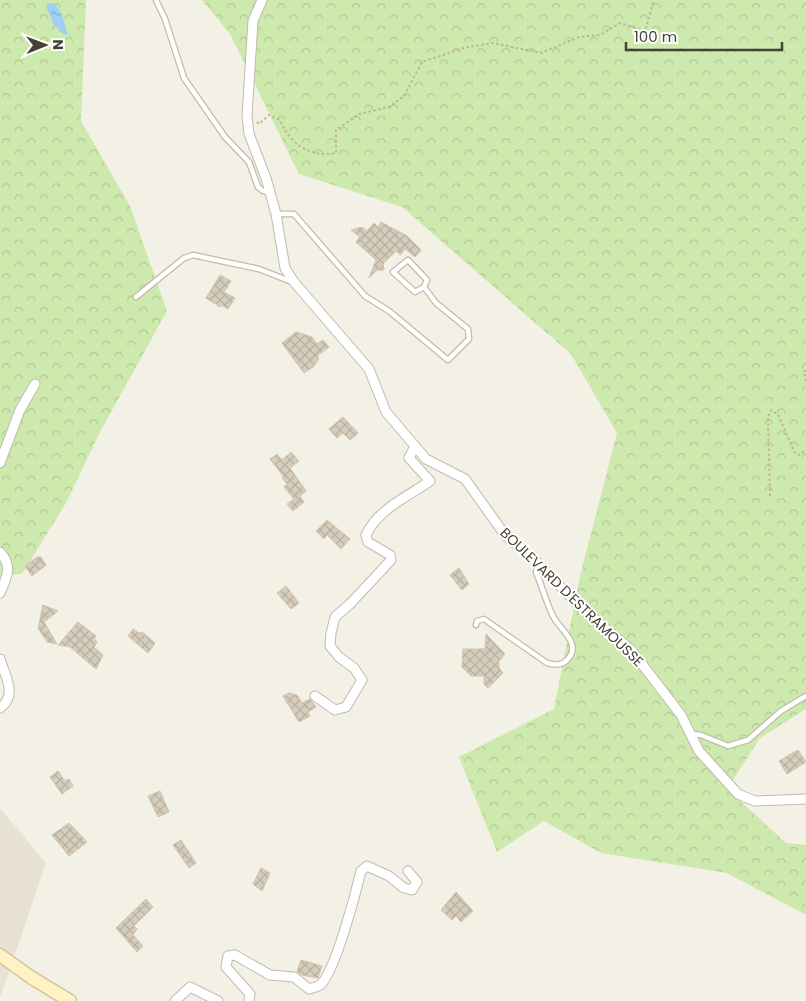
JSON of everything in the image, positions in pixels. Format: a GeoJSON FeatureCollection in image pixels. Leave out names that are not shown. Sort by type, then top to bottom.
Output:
{"type":"FeatureCollection","features":[{"type":"Feature","properties":{"kind":"main road"},"geometry":{"type":"LineString","coordinates":[[0,955],[32,978],[70,1001]]}},
{"type":"Feature","properties":{"kind":"street","name":"BOULEVARD D'ESTRAMOUSSE"},"geometry":{"type":"LineString","coordinates":[[262,0],[253,21],[247,116],[248,134],[270,192],[276,214],[285,268],[294,282],[369,369],[386,412],[426,459],[465,479],[489,510],[505,535],[538,563],[579,606],[632,651],[681,715],[699,751],[738,794],[755,802],[806,799]]}},
{"type":"Feature","properties":{"kind":"street"},"geometry":{"type":"LineString","coordinates":[[0,464],[20,410],[35,384]]}},
{"type":"Feature","properties":{"kind":"street"},"geometry":{"type":"LineString","coordinates":[[315,696],[335,710],[346,707],[362,680],[354,668],[339,657],[330,646],[331,633],[335,617],[351,603],[391,560],[390,555],[368,542],[366,535],[371,525],[394,503],[430,480],[409,458],[415,446]]}},
{"type":"Feature","properties":{"kind":"street"},"geometry":{"type":"LineString","coordinates":[[0,552],[6,558],[9,571],[0,593]]}},
{"type":"Feature","properties":{"kind":"street"},"geometry":{"type":"LineString","coordinates":[[0,659],[10,691],[7,703],[0,708]]}},
{"type":"Feature","properties":{"kind":"street"},"geometry":{"type":"LineString","coordinates":[[249,1001],[250,994],[226,966],[228,956],[235,955],[270,975],[294,977],[309,989],[321,984],[333,961],[347,926],[361,871],[368,866],[389,876],[404,888],[412,890],[417,882],[408,871]]}},
{"type":"Feature","properties":{"kind":"street"},"geometry":{"type":"LineString","coordinates":[[175,1001],[190,987],[218,1001]]}},
{"type":"Feature","properties":{"kind":"lane"},"geometry":{"type":"LineString","coordinates":[[156,0],[165,18],[184,78],[225,137],[249,162],[258,187],[263,192],[270,192]]}},
{"type":"Feature","properties":{"kind":"lane"},"geometry":{"type":"LineString","coordinates":[[276,214],[294,214],[365,296],[389,311],[448,360],[469,338],[468,329],[436,302],[424,288]]}},
{"type":"Feature","properties":{"kind":"lane"},"geometry":{"type":"LineString","coordinates":[[136,297],[184,258],[193,255],[259,269],[294,282]]}},
{"type":"Feature","properties":{"kind":"lane"},"geometry":{"type":"LineString","coordinates":[[408,260],[427,280],[424,288],[415,292],[393,272],[408,260]]}},
{"type":"Feature","properties":{"kind":"lane"},"geometry":{"type":"LineString","coordinates":[[476,625],[477,621],[484,619],[547,663],[558,666],[567,660],[572,652],[572,642],[554,617],[536,572],[538,563]]}},
{"type":"Feature","properties":{"kind":"lane"},"geometry":{"type":"LineString","coordinates":[[690,734],[701,735],[728,746],[748,740],[781,711],[806,696]]}},
{"type":"Feature","properties":{"kind":"path"},"geometry":{"type":"LineString","coordinates":[[247,116],[259,124],[269,115],[280,120],[298,147],[323,156],[336,153],[336,130],[358,114],[389,107],[404,96],[422,62],[464,48],[493,43],[541,53],[579,37],[600,35],[620,23],[645,31],[654,0]]}},
{"type":"Feature","properties":{"kind":"path"},"geometry":{"type":"LineString","coordinates":[[806,372],[804,371],[806,381]]}},
{"type":"Feature","properties":{"kind":"path"},"geometry":{"type":"LineString","coordinates":[[770,496],[768,417],[771,410],[778,415],[795,453],[799,455],[806,450]]}},
{"type":"Feature","properties":{"kind":"shaded area"},"geometry":{"type":"Polygon","coordinates":[[[0,808],[46,863],[0,998],[0,808]]]}},
{"type":"Feature","properties":{"kind":"green space"},"geometry":{"type":"Polygon","coordinates":[[[0,0],[86,0],[81,121],[130,206],[167,311],[100,432],[66,503],[22,574],[0,576],[0,0]]]}},
{"type":"Feature","properties":{"kind":"green space"},"geometry":{"type":"Polygon","coordinates":[[[202,0],[806,0],[806,709],[760,738],[727,789],[786,843],[806,845],[806,915],[727,873],[601,853],[544,821],[497,852],[459,757],[554,709],[580,576],[617,433],[571,354],[402,207],[299,174],[230,34],[202,0]]]}},
{"type":"Feature","properties":{"kind":"water"},"geometry":{"type":"Polygon","coordinates":[[[48,3],[55,4],[62,15],[68,35],[63,34],[54,25],[46,7],[48,3]]]}},
{"type":"Feature","properties":{"kind":"building"},"geometry":{"type":"Polygon","coordinates":[[[381,222],[407,236],[421,250],[415,257],[405,249],[400,255],[396,251],[383,264],[384,270],[377,270],[369,278],[376,260],[356,242],[360,237],[351,230],[362,227],[367,231],[374,223],[378,227],[381,222]]]}},
{"type":"Feature","properties":{"kind":"building"},"geometry":{"type":"Polygon","coordinates":[[[220,275],[231,281],[224,292],[235,298],[228,309],[221,305],[220,307],[206,298],[220,275]]]}},
{"type":"Feature","properties":{"kind":"building"},"geometry":{"type":"Polygon","coordinates":[[[296,332],[312,337],[317,344],[323,340],[329,347],[317,356],[319,359],[313,367],[304,373],[282,343],[296,332]]]}},
{"type":"Feature","properties":{"kind":"building"},"geometry":{"type":"Polygon","coordinates":[[[343,417],[358,433],[350,440],[343,433],[337,438],[329,429],[343,417]]]}},
{"type":"Feature","properties":{"kind":"building"},"geometry":{"type":"Polygon","coordinates":[[[291,452],[299,461],[290,468],[306,491],[300,496],[304,502],[293,511],[287,504],[294,499],[284,487],[287,484],[282,478],[284,477],[270,459],[277,454],[282,460],[291,452]]]}},
{"type":"Feature","properties":{"kind":"building"},"geometry":{"type":"Polygon","coordinates":[[[327,520],[350,539],[341,549],[327,535],[324,539],[316,531],[327,520]]]}},
{"type":"Feature","properties":{"kind":"building"},"geometry":{"type":"Polygon","coordinates":[[[37,557],[41,557],[46,565],[32,576],[25,566],[37,557]]]}},
{"type":"Feature","properties":{"kind":"building"},"geometry":{"type":"Polygon","coordinates":[[[459,568],[469,584],[462,590],[450,575],[459,568]]]}},
{"type":"Feature","properties":{"kind":"building"},"geometry":{"type":"Polygon","coordinates":[[[286,586],[299,603],[291,609],[277,593],[286,586]]]}},
{"type":"Feature","properties":{"kind":"building"},"geometry":{"type":"Polygon","coordinates":[[[43,605],[58,611],[44,622],[57,644],[47,642],[38,628],[43,605]]]}},
{"type":"Feature","properties":{"kind":"building"},"geometry":{"type":"Polygon","coordinates":[[[78,622],[96,636],[94,639],[97,642],[94,647],[103,655],[96,669],[70,647],[58,645],[78,622]]]}},
{"type":"Feature","properties":{"kind":"building"},"geometry":{"type":"Polygon","coordinates":[[[133,629],[139,633],[142,632],[155,643],[148,653],[128,636],[133,629]]]}},
{"type":"Feature","properties":{"kind":"building"},"geometry":{"type":"Polygon","coordinates":[[[486,634],[505,654],[499,661],[499,668],[503,673],[488,688],[484,684],[484,676],[471,676],[462,667],[463,649],[485,649],[486,634]]]}},
{"type":"Feature","properties":{"kind":"building"},"geometry":{"type":"Polygon","coordinates":[[[289,693],[297,695],[302,703],[310,699],[316,707],[308,712],[310,716],[299,722],[283,696],[289,693]]]}},
{"type":"Feature","properties":{"kind":"building"},"geometry":{"type":"Polygon","coordinates":[[[798,750],[806,762],[787,774],[779,761],[798,750]]]}},
{"type":"Feature","properties":{"kind":"building"},"geometry":{"type":"Polygon","coordinates":[[[58,771],[65,781],[69,779],[73,786],[62,794],[50,777],[58,771]]]}},
{"type":"Feature","properties":{"kind":"building"},"geometry":{"type":"Polygon","coordinates":[[[160,791],[169,812],[158,817],[148,796],[160,791]]]}},
{"type":"Feature","properties":{"kind":"building"},"geometry":{"type":"Polygon","coordinates":[[[69,823],[87,842],[69,856],[52,835],[69,823]]]}},
{"type":"Feature","properties":{"kind":"building"},"geometry":{"type":"Polygon","coordinates":[[[181,840],[196,863],[189,868],[173,845],[181,840]]]}},
{"type":"Feature","properties":{"kind":"building"},"geometry":{"type":"Polygon","coordinates":[[[261,868],[270,873],[262,891],[253,884],[261,868]]]}},
{"type":"Feature","properties":{"kind":"building"},"geometry":{"type":"Polygon","coordinates":[[[456,892],[473,911],[461,922],[456,916],[452,920],[441,910],[456,892]]]}},
{"type":"Feature","properties":{"kind":"building"},"geometry":{"type":"Polygon","coordinates":[[[146,899],[153,907],[134,926],[137,929],[133,935],[143,946],[137,952],[116,928],[146,899]]]}},
{"type":"Feature","properties":{"kind":"building"},"geometry":{"type":"Polygon","coordinates":[[[301,960],[322,966],[318,978],[302,975],[297,972],[301,960]]]}}]}
